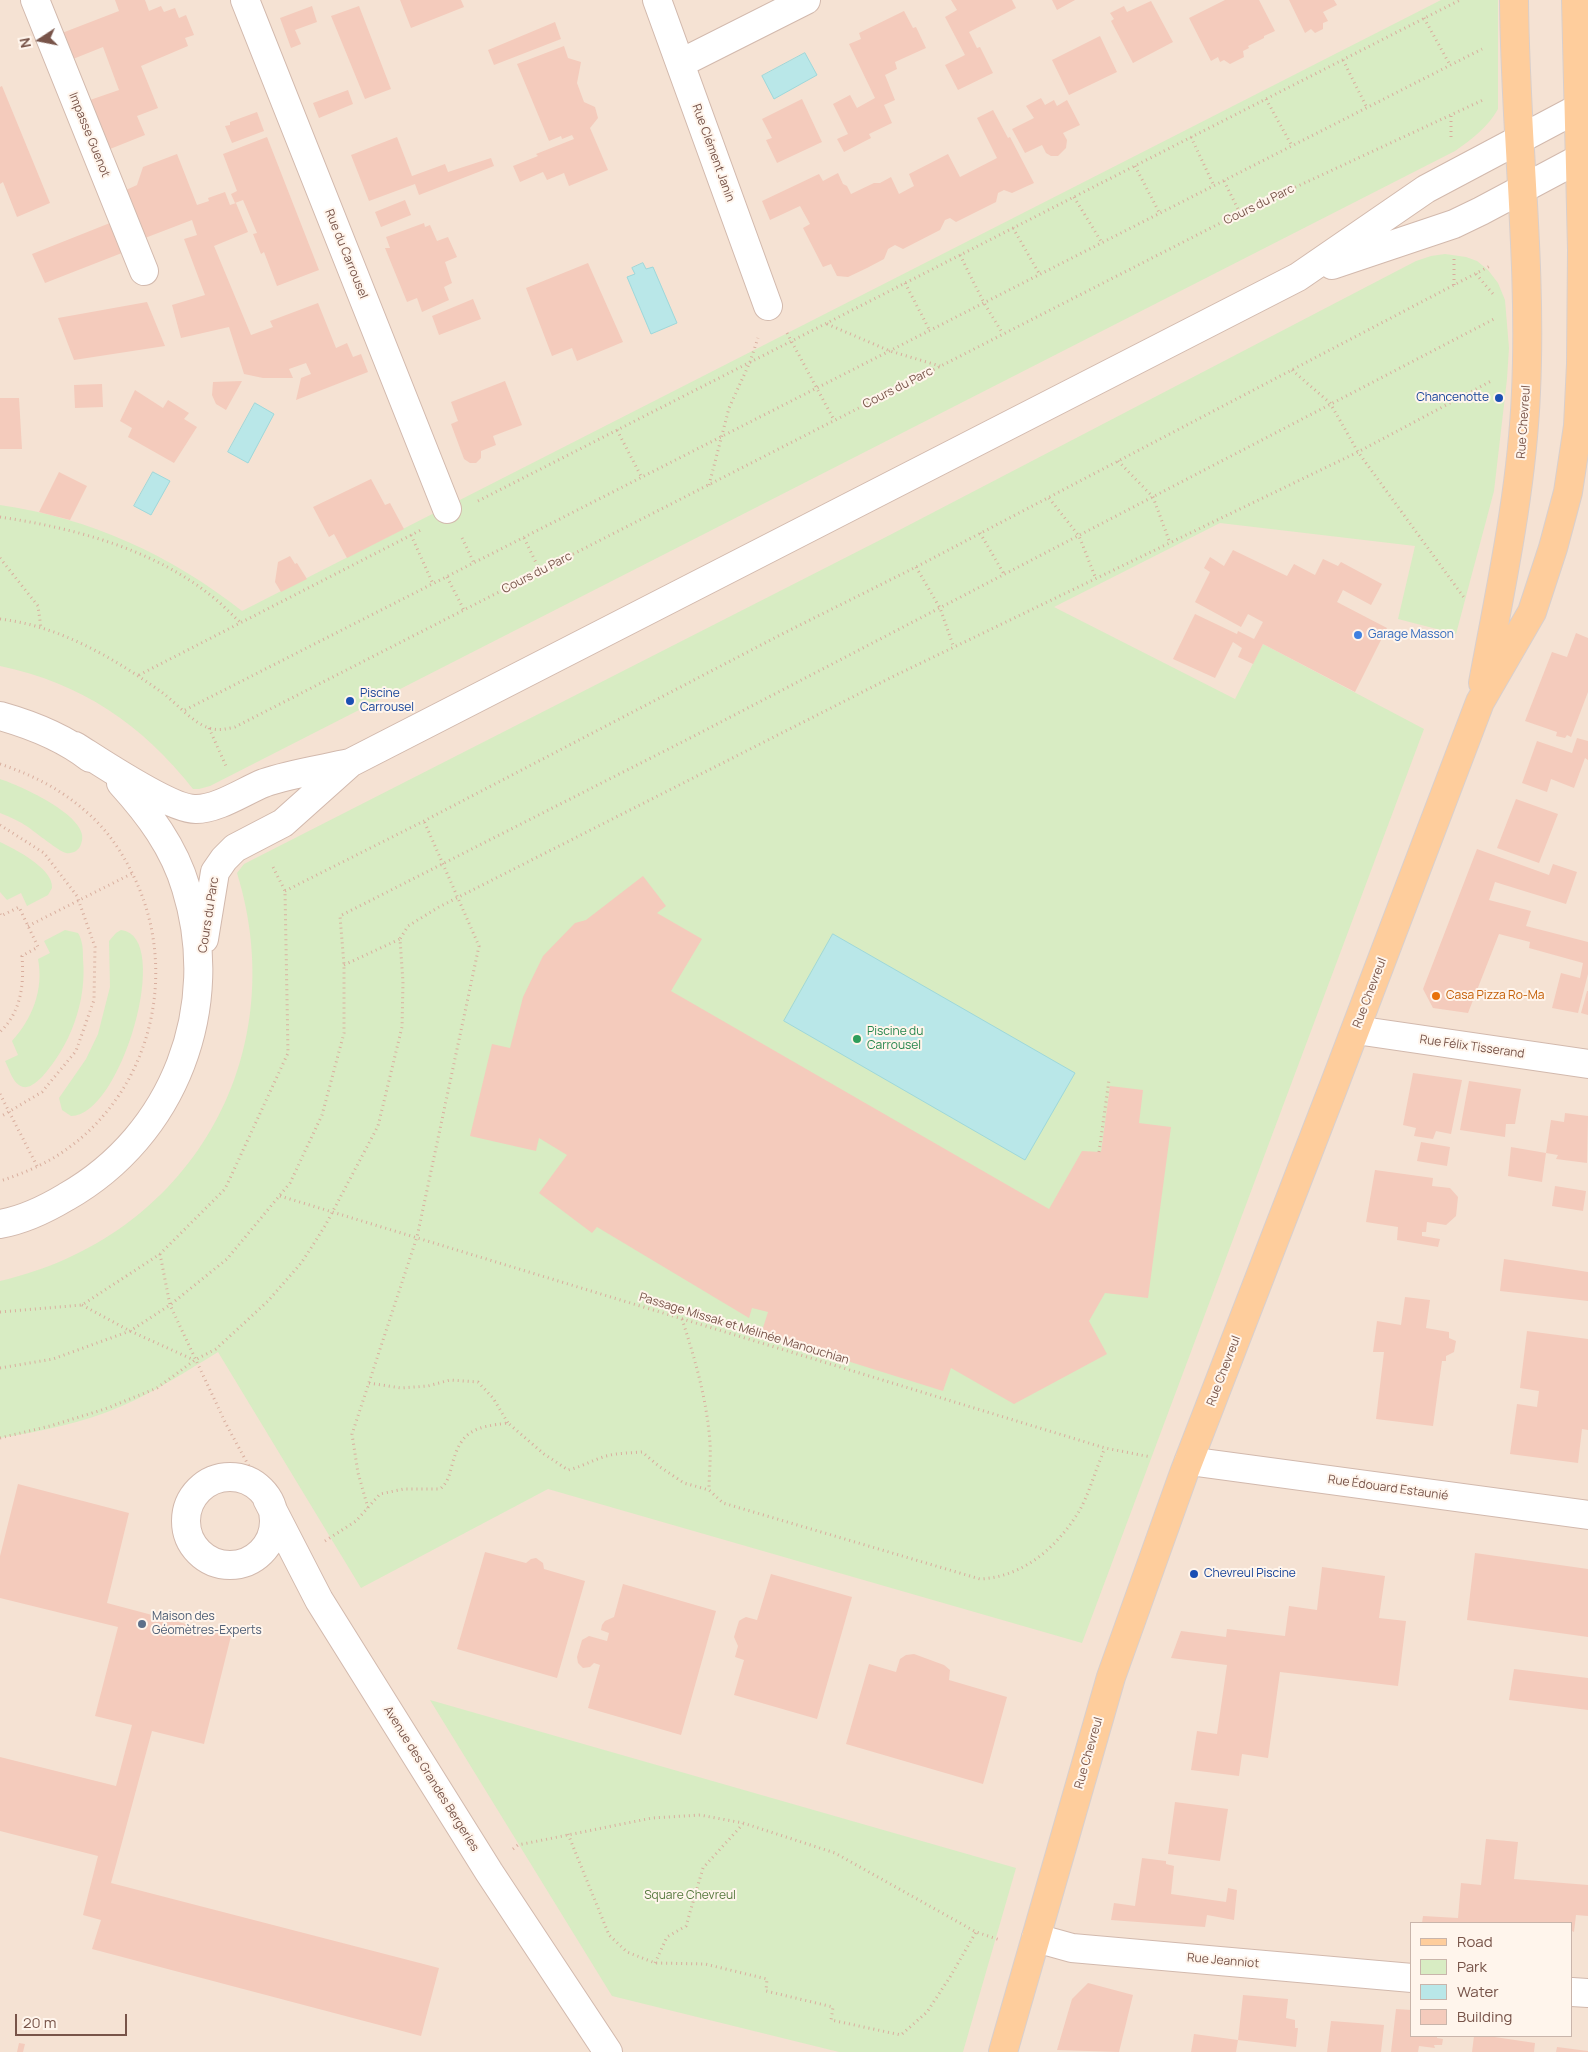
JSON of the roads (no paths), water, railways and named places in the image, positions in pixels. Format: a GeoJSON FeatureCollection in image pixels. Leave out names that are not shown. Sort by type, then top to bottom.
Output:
{"type":"FeatureCollection","features":[{"type":"Feature","properties":{"kind":"main road","name":"Rue Chevreul"},"geometry":{"type":"LineString","coordinates":[[1480,702],[1511,532],[1521,462],[1526,374],[1528,301],[1514,0]]}},
{"type":"Feature","properties":{"kind":"main road","name":"Rue Chevreul"},"geometry":{"type":"LineString","coordinates":[[1003,2052],[1111,1677],[1189,1461],[1356,1030],[1480,702],[1532,612],[1553,548],[1583,426],[1581,364],[1584,156],[1583,106],[1576,0]]}},
{"type":"Feature","properties":{"kind":"street","name":"Impasse Guenot"},"geometry":{"type":"LineString","coordinates":[[35,0],[144,271]]}},
{"type":"Feature","properties":{"kind":"street","name":"Rue du Carrousel"},"geometry":{"type":"LineString","coordinates":[[245,0],[447,509]]}},
{"type":"Feature","properties":{"kind":"street","name":"Rue Clément Janin"},"geometry":{"type":"LineString","coordinates":[[657,0],[768,306]]}},
{"type":"Feature","properties":{"kind":"street"},"geometry":{"type":"LineString","coordinates":[[681,63],[806,0]]}},
{"type":"Feature","properties":{"kind":"street","name":"Cours du Parc"},"geometry":{"type":"LineString","coordinates":[[75,746],[127,779],[178,806],[196,810],[219,803],[265,783],[350,763],[1298,277],[1426,189],[1583,106]]}},
{"type":"Feature","properties":{"kind":"street","name":"Cours du Parc"},"geometry":{"type":"LineString","coordinates":[[1298,277],[1454,224],[1523,190],[1584,156]]}},
{"type":"Feature","properties":{"kind":"street"},"geometry":{"type":"LineString","coordinates":[[0,716],[31,724],[75,746],[114,776],[147,812],[170,848],[186,887],[196,929],[199,971],[195,1013],[185,1055],[168,1094],[146,1129],[118,1161],[84,1187],[47,1208],[0,1224]]}},
{"type":"Feature","properties":{"kind":"street","name":"Cours du Parc"},"geometry":{"type":"LineString","coordinates":[[195,1013],[208,911],[216,872],[224,858],[235,848],[283,823],[350,763]]}},
{"type":"Feature","properties":{"kind":"street","name":"Rue Félix Tisserand"},"geometry":{"type":"LineString","coordinates":[[1356,1030],[1588,1064]]}},
{"type":"Feature","properties":{"kind":"street","name":"Rue Édouard Estaunié"},"geometry":{"type":"LineString","coordinates":[[1189,1461],[1588,1515]]}},
{"type":"Feature","properties":{"kind":"street","name":"Avenue des Grandes Bergeries"},"geometry":{"type":"LineString","coordinates":[[268,1498],[319,1600],[489,1872],[608,2052]]}},
{"type":"Feature","properties":{"kind":"street","name":"Rue Jeanniot"},"geometry":{"type":"LineString","coordinates":[[1036,1938],[1072,1948],[1410,1978]]}},
{"type":"Feature","properties":{"kind":"street"},"geometry":{"type":"LineString","coordinates":[[1573,1992],[1588,1993]]}},
{"type":"Feature","properties":{"kind":"water"},"geometry":{"type":"Polygon","coordinates":[[[805,53],[817,75],[774,99],[762,76],[805,53]]]}},
{"type":"Feature","properties":{"kind":"water"},"geometry":{"type":"Polygon","coordinates":[[[643,263],[646,269],[653,267],[677,323],[651,334],[627,277],[635,274],[632,268],[643,263]]]}},
{"type":"Feature","properties":{"kind":"water"},"geometry":{"type":"Polygon","coordinates":[[[255,403],[274,414],[248,463],[228,452],[255,403]]]}},
{"type":"Feature","properties":{"kind":"water"},"geometry":{"type":"Polygon","coordinates":[[[153,472],[170,481],[151,515],[134,506],[153,472]]]}},
{"type":"Feature","properties":{"kind":"water"},"geometry":{"type":"Polygon","coordinates":[[[833,934],[1075,1073],[1025,1160],[784,1021],[833,934]]]}},
{"type":"Feature","properties":{"kind":"place","name":"Chancenotte"},"geometry":{"type":"Point","coordinates":[1499,398]}},
{"type":"Feature","properties":{"kind":"place","name":"Garage Masson"},"geometry":{"type":"Point","coordinates":[1358,635]}},
{"type":"Feature","properties":{"kind":"place","name":"Piscine Carrousel"},"geometry":{"type":"Point","coordinates":[350,701]}},
{"type":"Feature","properties":{"kind":"place","name":"Casa Pizza Ro-Ma"},"geometry":{"type":"Point","coordinates":[1436,996]}},
{"type":"Feature","properties":{"kind":"place","name":"Piscine du Carrousel"},"geometry":{"type":"Point","coordinates":[857,1039]}},
{"type":"Feature","properties":{"kind":"place","name":"Chevreul Piscine"},"geometry":{"type":"Point","coordinates":[1194,1574]}},
{"type":"Feature","properties":{"kind":"place","name":"Maison des Géomètres-Experts"},"geometry":{"type":"Point","coordinates":[142,1624]}},
{"type":"Feature","properties":{"kind":"park label","name":"Square Chevreul"},"geometry":{"type":"Point","coordinates":[690,1896]}}]}
